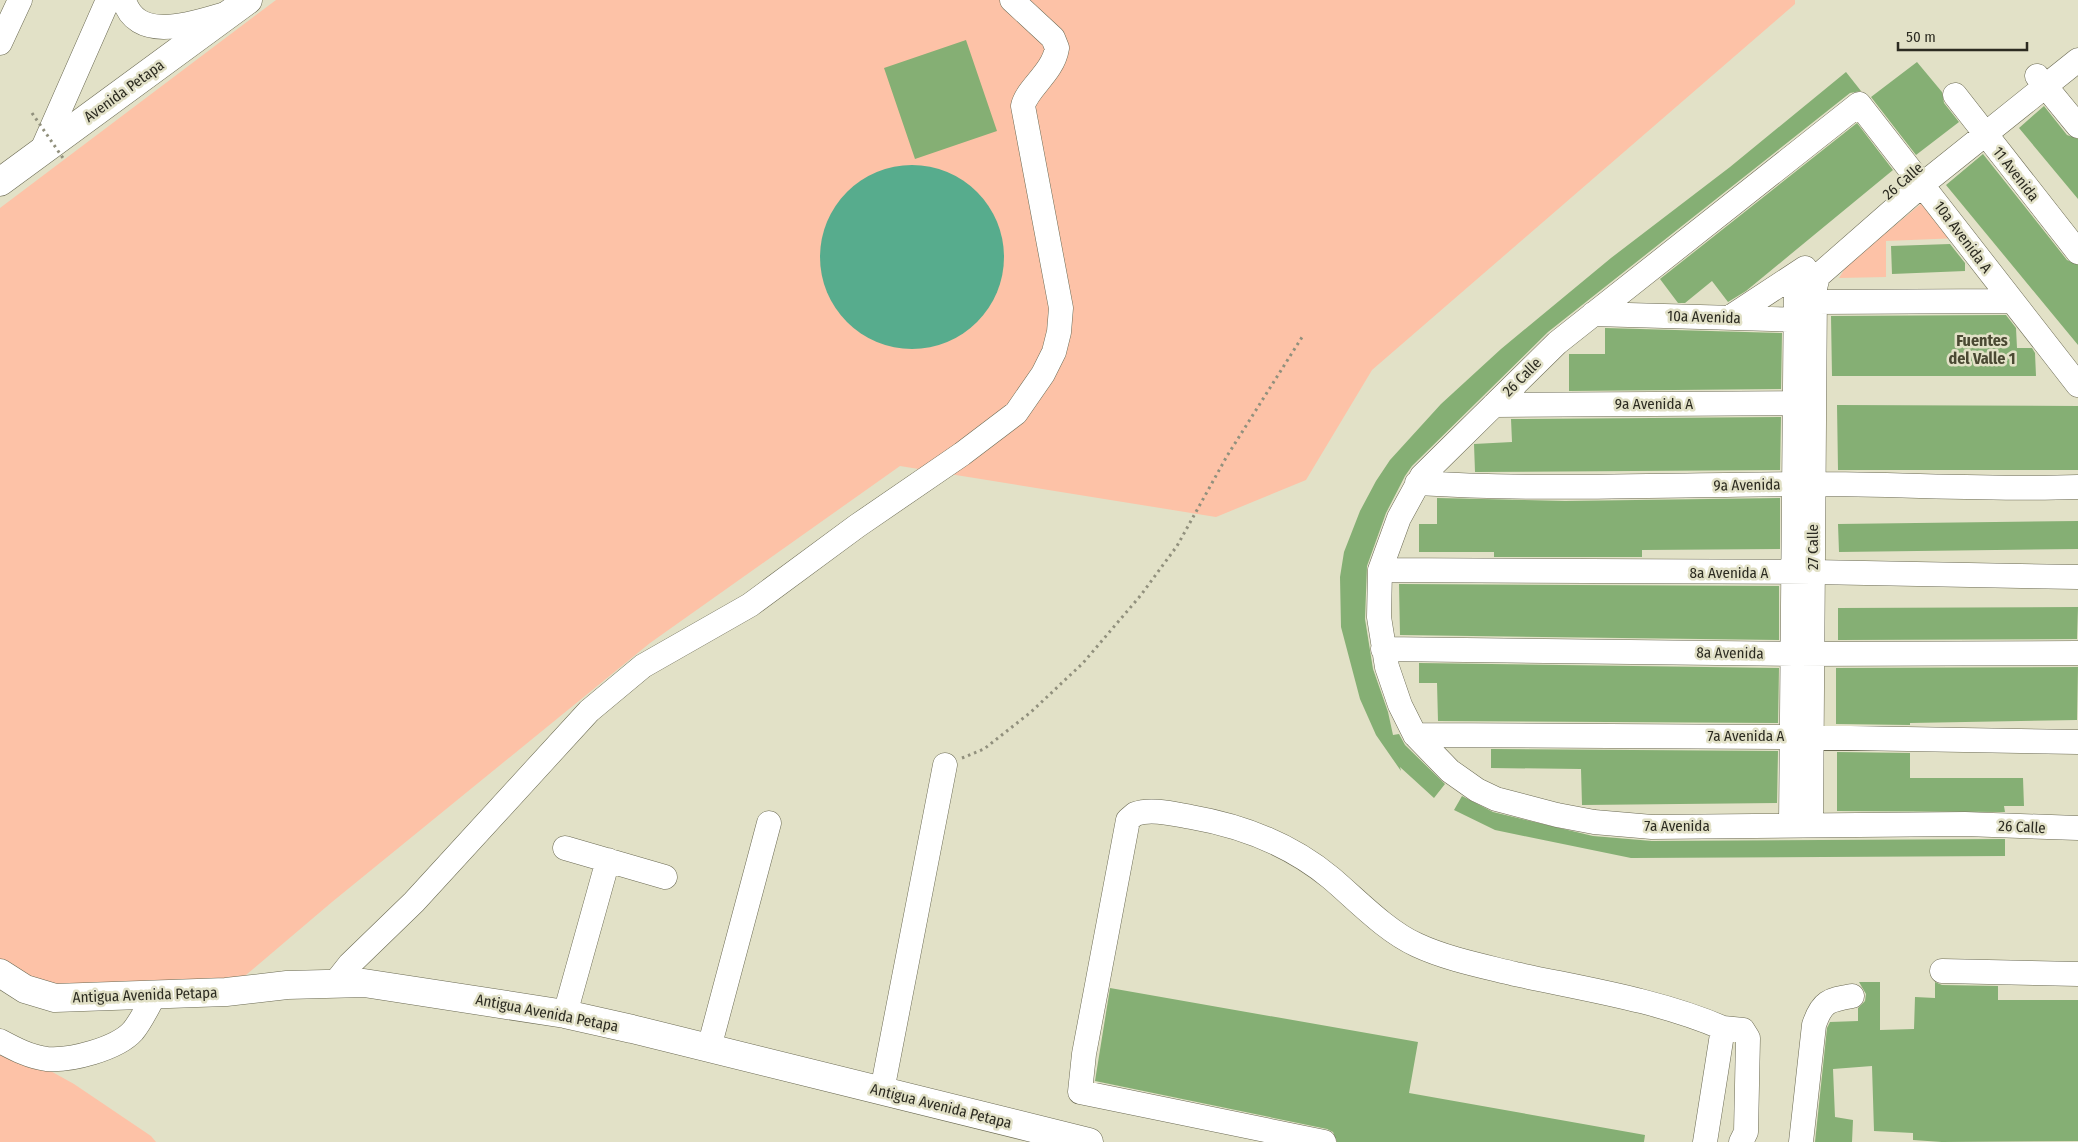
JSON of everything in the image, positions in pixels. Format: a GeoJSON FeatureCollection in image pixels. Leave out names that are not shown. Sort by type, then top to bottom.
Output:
{"type":"FeatureCollection","features":[{"type":"Feature","properties":{"kind":"main road","name":"Avenida Petapa"},"geometry":{"type":"LineString","coordinates":[[0,182],[54,156],[240,6]]}},
{"type":"Feature","properties":{"kind":"main road","name":"Antigua Avenida Petapa"},"geometry":{"type":"LineString","coordinates":[[0,973],[25,989],[55,998],[226,992],[287,985],[335,983],[374,985],[565,1014],[1089,1142]]}},
{"type":"Feature","properties":{"kind":"street"},"geometry":{"type":"LineString","coordinates":[[0,43],[20,0]]}},
{"type":"Feature","properties":{"kind":"street"},"geometry":{"type":"LineString","coordinates":[[54,156],[108,0]]}},
{"type":"Feature","properties":{"kind":"street"},"geometry":{"type":"LineString","coordinates":[[124,0],[128,11],[134,18],[141,23],[158,27],[200,21],[240,6]]}},
{"type":"Feature","properties":{"kind":"street"},"geometry":{"type":"LineString","coordinates":[[335,983],[350,964],[414,902],[588,711],[643,666],[750,605],[857,526],[962,454],[1016,412],[1043,374],[1056,346],[1059,332],[1060,308],[1023,106],[1024,101],[1044,77],[1057,48],[1053,38],[1012,0]]}},
{"type":"Feature","properties":{"kind":"street","name":"26 Calle"},"geometry":{"type":"LineString","coordinates":[[1729,318],[1796,276],[2041,81],[2078,44]]}},
{"type":"Feature","properties":{"kind":"street","name":"26 Calle"},"geometry":{"type":"LineString","coordinates":[[2041,81],[2078,60]]}},
{"type":"Feature","properties":{"kind":"street"},"geometry":{"type":"LineString","coordinates":[[2041,81],[2078,126]]}},
{"type":"Feature","properties":{"kind":"street","name":"11 Avenida"},"geometry":{"type":"LineString","coordinates":[[1955,95],[2078,252]]}},
{"type":"Feature","properties":{"kind":"street","name":"10a Avenida A"},"geometry":{"type":"LineString","coordinates":[[1844,115],[1860,104],[2078,385]]}},
{"type":"Feature","properties":{"kind":"street","name":"26 Calle"},"geometry":{"type":"LineString","coordinates":[[1415,735],[1393,686],[1383,649],[1378,602],[1380,570],[1396,525],[1417,483],[1557,343],[1844,115]]}},
{"type":"Feature","properties":{"kind":"street","name":"26 Calle"},"geometry":{"type":"LineString","coordinates":[[1821,271],[1918,178]]}},
{"type":"Feature","properties":{"kind":"street","name":"27 Calle"},"geometry":{"type":"LineString","coordinates":[[1801,825],[1805,403],[1808,314],[1821,271]]}},
{"type":"Feature","properties":{"kind":"street","name":"27 Calle"},"geometry":{"type":"LineString","coordinates":[[1796,276],[1808,314]]}},
{"type":"Feature","properties":{"kind":"street","name":"10a Avenida"},"geometry":{"type":"LineString","coordinates":[[1593,314],[1729,318],[2011,301]]}},
{"type":"Feature","properties":{"kind":"street","name":"9a Avenida A"},"geometry":{"type":"LineString","coordinates":[[1494,405],[1805,403]]}},
{"type":"Feature","properties":{"kind":"street","name":"9a Avenida"},"geometry":{"type":"LineString","coordinates":[[1417,483],[1481,487],[1804,484],[2026,489],[2078,487]]}},
{"type":"Feature","properties":{"kind":"street","name":"8a Avenida A"},"geometry":{"type":"LineString","coordinates":[[1380,570],[2078,577]]}},
{"type":"Feature","properties":{"kind":"street","name":"8a Avenida"},"geometry":{"type":"LineString","coordinates":[[1383,649],[1803,653],[2078,653]]}},
{"type":"Feature","properties":{"kind":"street","name":"7a Avenida A"},"geometry":{"type":"LineString","coordinates":[[1415,735],[1803,737],[2078,742]]}},
{"type":"Feature","properties":{"kind":"street","name":"7a Avenida"},"geometry":{"type":"LineString","coordinates":[[1415,735],[1450,771],[1477,790],[1509,803],[1594,822],[1652,827],[1966,824]]}},
{"type":"Feature","properties":{"kind":"street"},"geometry":{"type":"LineString","coordinates":[[882,1091],[945,765]]}},
{"type":"Feature","properties":{"kind":"street"},"geometry":{"type":"LineString","coordinates":[[1324,1142],[1080,1092],[1084,1054],[1128,820],[1135,814],[1162,812],[1208,820],[1259,834],[1295,852],[1329,877],[1374,917],[1416,945],[1483,966],[1658,1006],[1702,1018],[1723,1028],[1743,1030],[1748,1038],[1746,1132],[1741,1142]]}},
{"type":"Feature","properties":{"kind":"street"},"geometry":{"type":"LineString","coordinates":[[709,1048],[769,823]]}},
{"type":"Feature","properties":{"kind":"street","name":"26 Calle"},"geometry":{"type":"LineString","coordinates":[[1966,824],[2078,828]]}},
{"type":"Feature","properties":{"kind":"street"},"geometry":{"type":"LineString","coordinates":[[565,848],[665,877]]}},
{"type":"Feature","properties":{"kind":"street"},"geometry":{"type":"LineString","coordinates":[[565,1014],[608,860]]}},
{"type":"Feature","properties":{"kind":"street"},"geometry":{"type":"LineString","coordinates":[[1942,971],[2078,974]]}},
{"type":"Feature","properties":{"kind":"street"},"geometry":{"type":"LineString","coordinates":[[0,1041],[24,1054],[46,1059],[67,1059],[107,1047],[132,1032],[155,994]]}},
{"type":"Feature","properties":{"kind":"street"},"geometry":{"type":"LineString","coordinates":[[1801,1142],[1814,1025],[1819,1010],[1831,1000],[1852,996]]}},
{"type":"Feature","properties":{"kind":"street"},"geometry":{"type":"LineString","coordinates":[[1705,1142],[1723,1028]]}},
{"type":"Feature","properties":{"kind":"path"},"geometry":{"type":"LineString","coordinates":[[32,113],[54,156]]}},
{"type":"Feature","properties":{"kind":"path"},"geometry":{"type":"LineString","coordinates":[[945,765],[984,749],[1031,712],[1084,664],[1141,595],[1177,546],[1227,456],[1304,334]]}},
{"type":"Feature","properties":{"kind":"shaded area"},"geometry":{"type":"Polygon","coordinates":[[[276,0],[1795,0],[1795,4],[1372,370],[1306,480],[1216,517],[900,466],[650,643],[332,902],[226,992],[74,993],[0,969],[0,208],[276,0]]]}},
{"type":"Feature","properties":{"kind":"shaded area"},"geometry":{"type":"Polygon","coordinates":[[[903,165],[921,165],[947,172],[963,180],[977,192],[989,206],[997,222],[1004,248],[1004,266],[997,292],[989,308],[977,322],[963,334],[939,345],[921,349],[903,349],[885,345],[861,334],[835,308],[824,284],[820,266],[820,248],[824,230],[835,206],[861,180],[885,169],[903,165]]]}},
{"type":"Feature","properties":{"kind":"shaded area"},"geometry":{"type":"Polygon","coordinates":[[[1928,198],[1960,238],[1886,241],[1886,277],[1839,278],[1847,265],[1928,198]]]}},
{"type":"Feature","properties":{"kind":"shaded area"},"geometry":{"type":"Polygon","coordinates":[[[0,1043],[74,1084],[151,1136],[156,1142],[0,1142],[0,1043]]]}},
{"type":"Feature","properties":{"kind":"building"},"geometry":{"type":"Polygon","coordinates":[[[966,40],[997,131],[915,159],[884,68],[966,40]]]}},
{"type":"Feature","properties":{"kind":"building"},"geometry":{"type":"Polygon","coordinates":[[[1917,62],[1942,92],[1944,103],[1959,122],[1916,155],[1871,97],[1917,62]]]}},
{"type":"Feature","properties":{"kind":"building"},"geometry":{"type":"Polygon","coordinates":[[[1846,72],[1861,91],[1850,93],[1548,332],[1412,466],[1405,476],[1386,513],[1367,566],[1365,619],[1373,669],[1388,712],[1393,735],[1399,734],[1405,745],[1445,784],[1434,798],[1400,767],[1401,771],[1376,735],[1360,699],[1341,627],[1340,577],[1344,552],[1360,511],[1376,481],[1390,460],[1441,404],[1501,349],[1611,258],[1730,167],[1846,72]]]}},
{"type":"Feature","properties":{"kind":"building"},"geometry":{"type":"Polygon","coordinates":[[[2044,106],[2067,135],[2078,139],[2078,199],[2019,128],[2044,106]]]}},
{"type":"Feature","properties":{"kind":"building"},"geometry":{"type":"Polygon","coordinates":[[[1857,123],[1893,170],[1746,291],[1728,302],[1712,281],[1685,303],[1678,303],[1660,279],[1857,123]]]}},
{"type":"Feature","properties":{"kind":"building"},"geometry":{"type":"Polygon","coordinates":[[[1983,154],[2067,260],[2078,265],[2078,345],[1946,185],[1983,154]]]}},
{"type":"Feature","properties":{"kind":"building"},"geometry":{"type":"Polygon","coordinates":[[[1950,244],[1965,263],[1965,271],[1892,274],[1891,246],[1950,244]]]}},
{"type":"Feature","properties":{"kind":"building"},"geometry":{"type":"Polygon","coordinates":[[[2006,315],[2016,328],[2017,348],[2032,348],[2035,353],[2036,376],[1832,376],[1831,316],[2006,315]]]}},
{"type":"Feature","properties":{"kind":"building"},"geometry":{"type":"Polygon","coordinates":[[[1605,328],[1782,333],[1781,389],[1569,391],[1569,354],[1605,354],[1605,328]]]}},
{"type":"Feature","properties":{"kind":"building"},"geometry":{"type":"Polygon","coordinates":[[[1837,405],[2078,406],[2078,470],[1838,470],[1837,405]]]}},
{"type":"Feature","properties":{"kind":"building"},"geometry":{"type":"Polygon","coordinates":[[[1781,417],[1780,470],[1475,472],[1474,444],[1512,442],[1511,419],[1781,417]]]}},
{"type":"Feature","properties":{"kind":"building"},"geometry":{"type":"Polygon","coordinates":[[[1437,498],[1565,501],[1780,498],[1780,549],[1642,550],[1642,557],[1494,557],[1494,552],[1419,552],[1419,524],[1437,524],[1437,498]]]}},
{"type":"Feature","properties":{"kind":"building"},"geometry":{"type":"Polygon","coordinates":[[[2078,521],[2078,549],[1839,552],[1838,524],[2078,521]]]}},
{"type":"Feature","properties":{"kind":"building"},"geometry":{"type":"Polygon","coordinates":[[[1399,584],[1779,586],[1779,640],[1400,635],[1399,584]]]}},
{"type":"Feature","properties":{"kind":"building"},"geometry":{"type":"Polygon","coordinates":[[[2078,607],[2077,639],[1838,640],[1838,608],[2078,607]]]}},
{"type":"Feature","properties":{"kind":"building"},"geometry":{"type":"Polygon","coordinates":[[[1419,663],[1779,668],[1778,723],[1438,721],[1437,683],[1419,683],[1419,663]]]}},
{"type":"Feature","properties":{"kind":"building"},"geometry":{"type":"Polygon","coordinates":[[[2078,667],[2077,720],[1910,723],[1910,725],[1836,724],[1836,668],[2078,667]]]}},
{"type":"Feature","properties":{"kind":"building"},"geometry":{"type":"Polygon","coordinates":[[[1491,749],[1778,751],[1777,803],[1582,805],[1581,769],[1491,768],[1491,749]]]}},
{"type":"Feature","properties":{"kind":"building"},"geometry":{"type":"Polygon","coordinates":[[[1837,752],[1910,753],[1910,778],[2023,778],[2024,806],[2004,806],[2005,812],[1837,811],[1837,752]]]}},
{"type":"Feature","properties":{"kind":"building"},"geometry":{"type":"Polygon","coordinates":[[[1462,796],[1493,812],[1593,836],[1652,841],[2005,839],[2005,856],[1631,858],[1495,830],[1454,810],[1462,796]]]}},
{"type":"Feature","properties":{"kind":"building"},"geometry":{"type":"Polygon","coordinates":[[[1859,982],[1880,982],[1880,1030],[1914,1029],[1915,997],[1935,998],[1935,982],[1942,985],[1998,986],[1998,1000],[2078,1000],[2078,1141],[1942,1142],[1913,1140],[1913,1133],[1874,1131],[1872,1066],[1833,1069],[1835,1117],[1853,1120],[1852,1142],[1815,1142],[1827,1028],[1830,1022],[1858,1021],[1858,1008],[1865,1001],[1866,994],[1859,982]]]}},
{"type":"Feature","properties":{"kind":"building"},"geometry":{"type":"Polygon","coordinates":[[[1110,988],[1418,1042],[1409,1093],[1645,1135],[1644,1142],[1337,1142],[1333,1132],[1327,1129],[1095,1081],[1110,988]]]}},
{"type":"Feature","properties":{"kind":"district","name":"Fuentes del Valle 1"},"geometry":{"type":"Point","coordinates":[1982,349]}}]}
